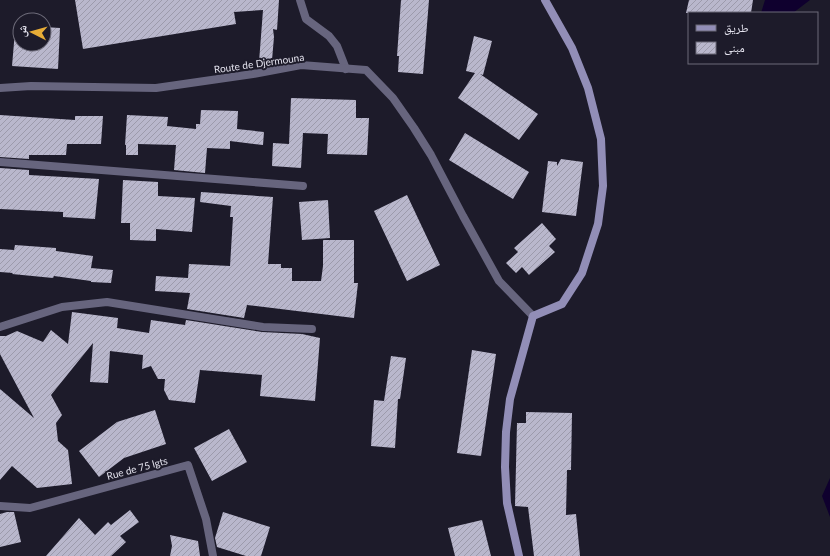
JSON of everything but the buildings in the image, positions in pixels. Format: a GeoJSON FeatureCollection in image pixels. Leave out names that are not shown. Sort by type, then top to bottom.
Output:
{"type":"FeatureCollection","features":[{"type":"Feature","properties":{"kind":"main road"},"geometry":{"type":"LineString","coordinates":[[519,556],[507,503],[505,468],[506,432],[510,399],[533,316],[562,304],[582,272],[598,224],[603,186],[601,139],[588,88],[572,48],[546,0]]}},
{"type":"Feature","properties":{"kind":"street"},"geometry":{"type":"LineString","coordinates":[[300,0],[306,19],[329,36],[337,46],[346,69]]}},
{"type":"Feature","properties":{"kind":"street","name":"Route de Djermouna"},"geometry":{"type":"LineString","coordinates":[[0,88],[31,86],[156,88],[254,74],[301,65],[366,70],[393,98],[414,128],[431,155],[499,281],[533,316]]}},
{"type":"Feature","properties":{"kind":"street"},"geometry":{"type":"LineString","coordinates":[[0,162],[303,186]]}},
{"type":"Feature","properties":{"kind":"street"},"geometry":{"type":"LineString","coordinates":[[0,328],[62,307],[107,302],[263,327],[312,329]]}},
{"type":"Feature","properties":{"kind":"street","name":"Rue de 75 lgts"},"geometry":{"type":"LineString","coordinates":[[0,506],[30,508],[188,465],[206,519],[213,556]]}},
{"type":"Feature","properties":{"kind":"shaded area"},"geometry":{"type":"Polygon","coordinates":[[[765,0],[810,0],[794,12],[761,12],[765,0]]]}},
{"type":"Feature","properties":{"kind":"shaded area"},"geometry":{"type":"Polygon","coordinates":[[[830,478],[830,517],[822,496],[830,478]]]}}]}
